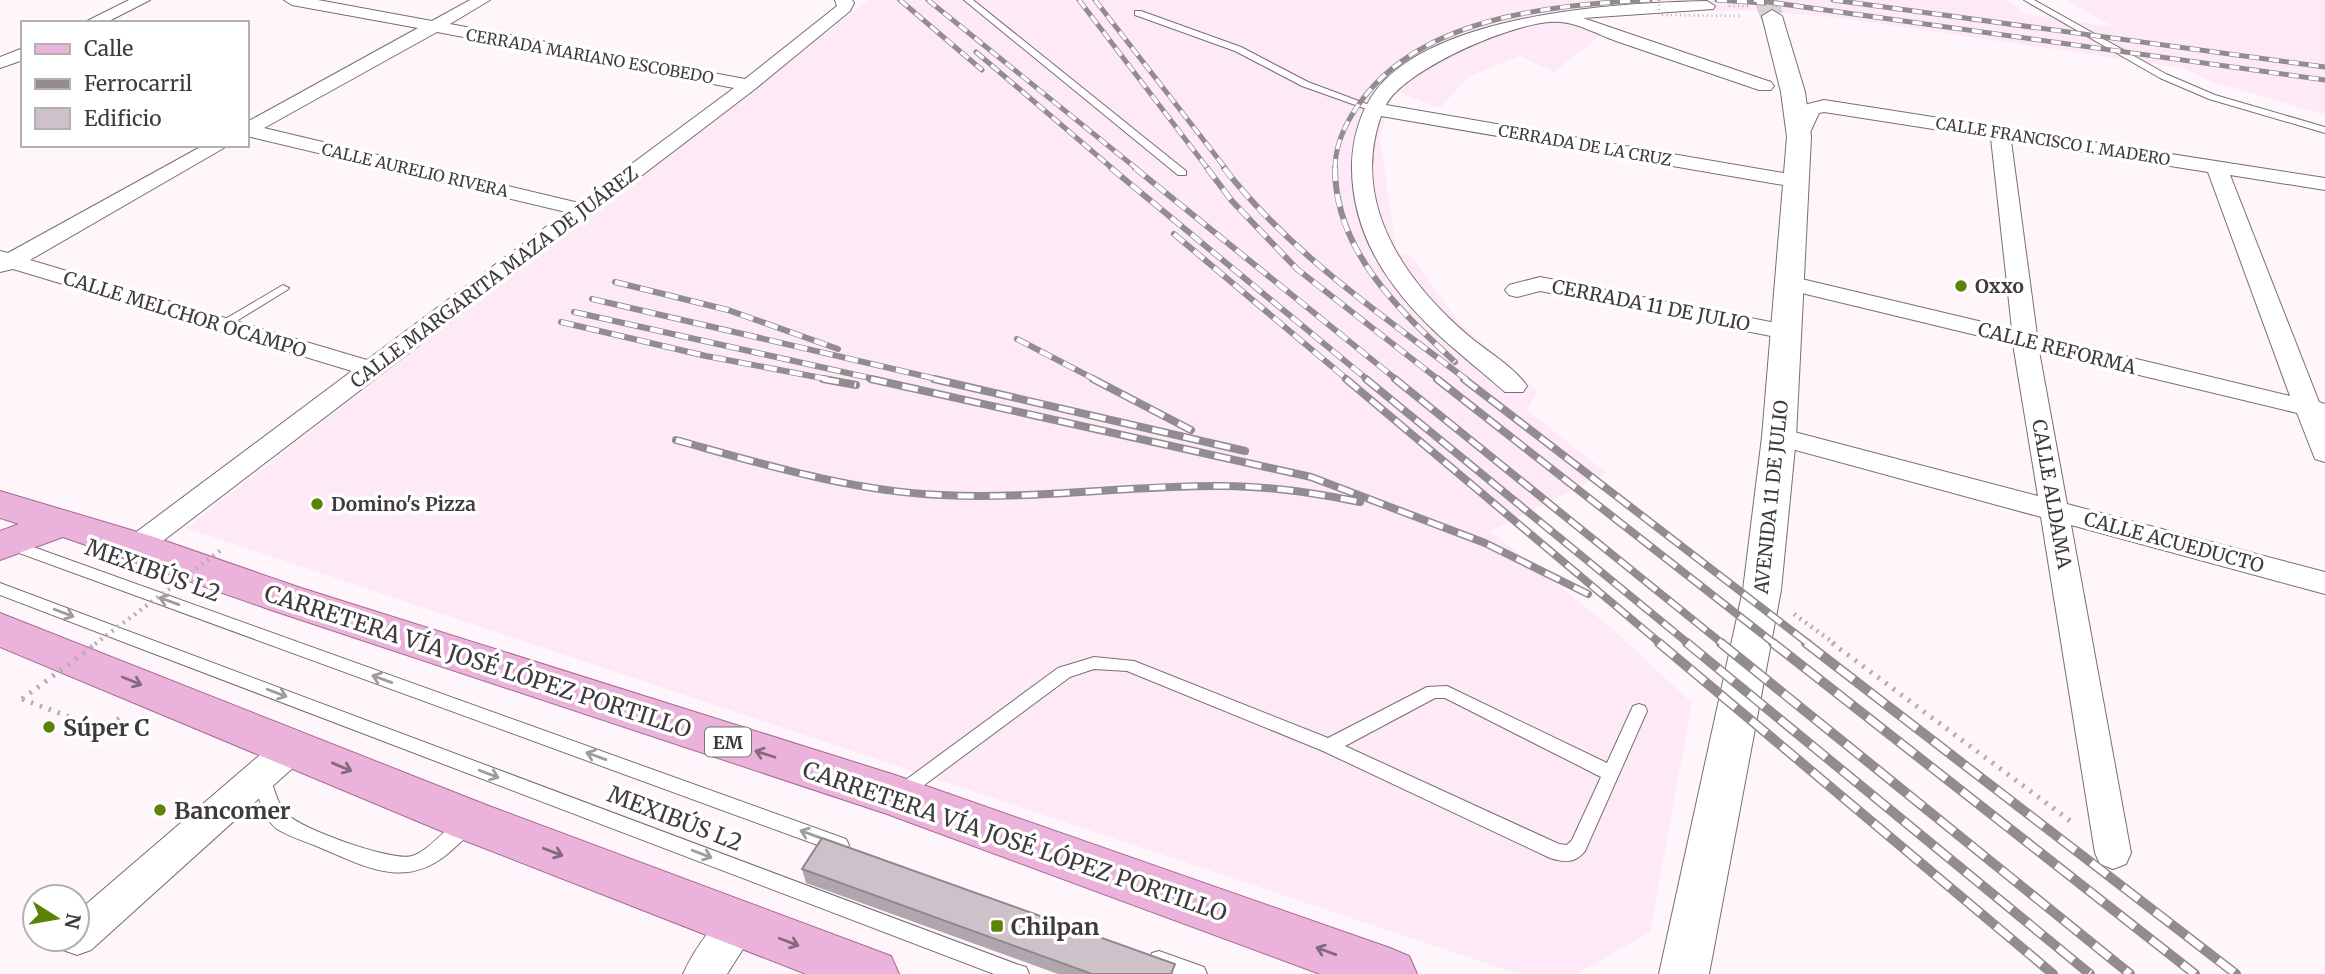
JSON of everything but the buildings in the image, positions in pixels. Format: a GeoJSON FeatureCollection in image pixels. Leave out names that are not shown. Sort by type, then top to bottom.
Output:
{"type":"FeatureCollection","features":[{"type":"Feature","properties":{"kind":"main road","name":"CARRETERA VÍA JOSÉ LÓPEZ PORTILLO"},"geometry":{"type":"LineString","coordinates":[[0,504],[137,546],[286,599],[895,796],[1390,974]]}},
{"type":"Feature","properties":{"kind":"main road"},"geometry":{"type":"LineString","coordinates":[[2,543],[62,523]]}},
{"type":"Feature","properties":{"kind":"main road"},"geometry":{"type":"LineString","coordinates":[[0,629],[154,690],[278,761],[471,821],[872,974]]}},
{"type":"Feature","properties":{"kind":"street"},"geometry":{"type":"LineString","coordinates":[[95,21],[142,0]]}},
{"type":"Feature","properties":{"kind":"street"},"geometry":{"type":"LineString","coordinates":[[248,129],[482,0]]}},
{"type":"Feature","properties":{"kind":"street"},"geometry":{"type":"LineString","coordinates":[[302,1],[431,27]]}},
{"type":"Feature","properties":{"kind":"street","name":"CALLE MARGARITA MAZA DE JUÁREZ"},"geometry":{"type":"LineString","coordinates":[[137,546],[749,85],[844,1]]}},
{"type":"Feature","properties":{"kind":"street"},"geometry":{"type":"LineString","coordinates":[[1514,386],[1433,316],[1391,265],[1370,222],[1361,177],[1363,139],[1375,109],[1390,85],[1440,53],[1481,35],[1557,15],[1643,6],[1707,6]]}},
{"type":"Feature","properties":{"kind":"street"},"geometry":{"type":"LineString","coordinates":[[1557,15],[1765,86]]}},
{"type":"Feature","properties":{"kind":"street","name":"AVENIDA 11 DE JULIO"},"geometry":{"type":"LineString","coordinates":[[1684,974],[1762,590],[1779,437],[1799,137],[1793,92],[1757,16]]}},
{"type":"Feature","properties":{"kind":"street","name":"CERRADA MARIANO ESCOBEDO"},"geometry":{"type":"LineString","coordinates":[[431,27],[749,85]]}},
{"type":"Feature","properties":{"kind":"street"},"geometry":{"type":"LineString","coordinates":[[4,70],[21,55]]}},
{"type":"Feature","properties":{"kind":"street","name":"CALLE FRANCISCO I. MADERO"},"geometry":{"type":"LineString","coordinates":[[1799,137],[1811,109],[1824,106],[2325,184]]}},
{"type":"Feature","properties":{"kind":"street","name":"CERRADA DE LA CRUZ"},"geometry":{"type":"LineString","coordinates":[[1375,109],[1795,181]]}},
{"type":"Feature","properties":{"kind":"street","name":"CALLE AURELIO RIVERA"},"geometry":{"type":"LineString","coordinates":[[248,130],[583,210]]}},
{"type":"Feature","properties":{"kind":"street","name":"CALLE ALDAMA"},"geometry":{"type":"LineString","coordinates":[[2000,133],[2025,340],[2113,853]]}},
{"type":"Feature","properties":{"kind":"street"},"geometry":{"type":"LineString","coordinates":[[4,262],[215,147]]}},
{"type":"Feature","properties":{"kind":"street"},"geometry":{"type":"LineString","coordinates":[[2216,166],[2316,410],[2325,453]]}},
{"type":"Feature","properties":{"kind":"street","name":"CALLE MELCHOR OCAMPO"},"geometry":{"type":"LineString","coordinates":[[4,262],[371,369]]}},
{"type":"Feature","properties":{"kind":"street","name":"CALLE REFORMA"},"geometry":{"type":"LineString","coordinates":[[1789,283],[2316,410]]}},
{"type":"Feature","properties":{"kind":"street","name":"CERRADA 11 DE JULIO"},"geometry":{"type":"LineString","coordinates":[[1517,290],[1540,284],[1786,332]]}},
{"type":"Feature","properties":{"kind":"street","name":"CALLE ACUEDUCTO"},"geometry":{"type":"LineString","coordinates":[[1779,437],[2325,583]]}},
{"type":"Feature","properties":{"kind":"street"},"geometry":{"type":"LineString","coordinates":[[91,925],[278,761]]}},
{"type":"Feature","properties":{"kind":"street"},"geometry":{"type":"LineString","coordinates":[[704,974],[740,924]]}},
{"type":"Feature","properties":{"kind":"lane"},"geometry":{"type":"LineString","coordinates":[[968,0],[1182,173]]}},
{"type":"Feature","properties":{"kind":"lane"},"geometry":{"type":"LineString","coordinates":[[2028,0],[2163,76],[2213,97],[2325,130]]}},
{"type":"Feature","properties":{"kind":"lane"},"geometry":{"type":"LineString","coordinates":[[1138,13],[1238,50],[1305,85],[1375,109]]}},
{"type":"Feature","properties":{"kind":"lane"},"geometry":{"type":"LineString","coordinates":[[221,325],[283,288]]}},
{"type":"Feature","properties":{"kind":"lane","name":"MEXIBÚS L2"},"geometry":{"type":"LineString","coordinates":[[2,543],[856,851]]}},
{"type":"Feature","properties":{"kind":"lane","name":"MEXIBÚS L2"},"geometry":{"type":"LineString","coordinates":[[0,589],[1019,974]]}},
{"type":"Feature","properties":{"kind":"lane"},"geometry":{"type":"LineString","coordinates":[[895,796],[1064,672],[1094,663],[1128,665],[1329,746],[1557,852],[1571,854],[1579,845],[1639,711]]}},
{"type":"Feature","properties":{"kind":"lane"},"geometry":{"type":"LineString","coordinates":[[1329,746],[1433,692],[1447,692],[1612,774]]}},
{"type":"Feature","properties":{"kind":"lane"},"geometry":{"type":"LineString","coordinates":[[278,761],[272,811],[284,823],[394,866],[414,865],[434,854],[471,821]]}},
{"type":"Feature","properties":{"kind":"lane"},"geometry":{"type":"LineString","coordinates":[[1144,955],[1197,974]]}},
{"type":"Feature","properties":{"kind":"path"},"geometry":{"type":"LineString","coordinates":[[1659,0],[1659,15],[1757,16]]}},
{"type":"Feature","properties":{"kind":"path"},"geometry":{"type":"LineString","coordinates":[[154,690],[104,730],[22,699],[220,550]]}},
{"type":"Feature","properties":{"kind":"path"},"geometry":{"type":"LineString","coordinates":[[1762,590],[2113,853]]}},
{"type":"Feature","properties":{"kind":"shaded area"},"geometry":{"type":"Polygon","coordinates":[[[869,0],[2007,0],[2025,14],[2114,27],[2066,0],[2325,0],[2325,115],[2213,82],[2183,68],[1842,18],[1751,10],[1584,14],[1562,20],[1602,34],[1554,72],[1520,56],[1469,76],[1440,108],[1395,91],[1380,137],[1396,252],[1412,257],[1460,324],[1538,391],[1527,410],[1607,473],[1490,531],[1609,626],[1692,703],[1650,932],[1576,974],[1519,974],[186,528],[869,0]]]}},
{"type":"Feature","properties":{"kind":"tunnel"},"geometry":{"type":"LineString","coordinates":[[1766,0],[1772,16]]}},
{"type":"Feature","properties":{"kind":"railway"},"geometry":{"type":"LineString","coordinates":[[900,0],[982,70]]}},
{"type":"Feature","properties":{"kind":"railway"},"geometry":{"type":"LineString","coordinates":[[928,0],[1137,169]]}},
{"type":"Feature","properties":{"kind":"railway"},"geometry":{"type":"LineString","coordinates":[[1079,0],[1208,169]]}},
{"type":"Feature","properties":{"kind":"railway"},"geometry":{"type":"LineString","coordinates":[[1095,0],[1226,169]]}},
{"type":"Feature","properties":{"kind":"railway"},"geometry":{"type":"LineString","coordinates":[[1335,168],[1341,138],[1355,110],[1381,79],[1412,54],[1448,36],[1487,22],[1528,12],[1650,0]]}},
{"type":"Feature","properties":{"kind":"railway"},"geometry":{"type":"LineString","coordinates":[[1717,0],[1764,3]]}},
{"type":"Feature","properties":{"kind":"railway"},"geometry":{"type":"LineString","coordinates":[[1754,0],[2325,80]]}},
{"type":"Feature","properties":{"kind":"railway"},"geometry":{"type":"LineString","coordinates":[[1833,0],[2325,67]]}},
{"type":"Feature","properties":{"kind":"railway"},"geometry":{"type":"LineString","coordinates":[[976,52],[1113,169]]}},
{"type":"Feature","properties":{"kind":"railway"},"geometry":{"type":"LineString","coordinates":[[1111,168],[1368,380]]}},
{"type":"Feature","properties":{"kind":"railway"},"geometry":{"type":"LineString","coordinates":[[1135,168],[1397,380]]}},
{"type":"Feature","properties":{"kind":"railway"},"geometry":{"type":"LineString","coordinates":[[1207,168],[1232,201],[1297,269],[1439,380]]}},
{"type":"Feature","properties":{"kind":"railway"},"geometry":{"type":"LineString","coordinates":[[1224,168],[1278,228],[1338,282],[1467,380]]}},
{"type":"Feature","properties":{"kind":"railway"},"geometry":{"type":"LineString","coordinates":[[1335,168],[1338,198],[1346,226],[1358,252],[1392,299],[1455,362]]}},
{"type":"Feature","properties":{"kind":"railway"},"geometry":{"type":"LineString","coordinates":[[1174,234],[1348,380]]}},
{"type":"Feature","properties":{"kind":"railway"},"geometry":{"type":"LineString","coordinates":[[615,282],[728,310],[838,349]]}},
{"type":"Feature","properties":{"kind":"railway"},"geometry":{"type":"LineString","coordinates":[[592,299],[941,380]]}},
{"type":"Feature","properties":{"kind":"railway"},"geometry":{"type":"LineString","coordinates":[[574,312],[879,380]]}},
{"type":"Feature","properties":{"kind":"railway"},"geometry":{"type":"LineString","coordinates":[[561,322],[706,356],[832,380]]}},
{"type":"Feature","properties":{"kind":"railway"},"geometry":{"type":"LineString","coordinates":[[1017,339],[1096,380]]}},
{"type":"Feature","properties":{"kind":"railway"},"geometry":{"type":"LineString","coordinates":[[823,379],[856,385]]}},
{"type":"Feature","properties":{"kind":"railway"},"geometry":{"type":"LineString","coordinates":[[871,379],[1311,477],[1485,543],[1588,594]]}},
{"type":"Feature","properties":{"kind":"railway"},"geometry":{"type":"LineString","coordinates":[[934,379],[1245,451]]}},
{"type":"Feature","properties":{"kind":"railway"},"geometry":{"type":"LineString","coordinates":[[1093,379],[1191,430]]}},
{"type":"Feature","properties":{"kind":"railway"},"geometry":{"type":"LineString","coordinates":[[1346,379],[1661,644]]}},
{"type":"Feature","properties":{"kind":"railway"},"geometry":{"type":"LineString","coordinates":[[1366,379],[1689,644]]}},
{"type":"Feature","properties":{"kind":"railway"},"geometry":{"type":"LineString","coordinates":[[1395,379],[1723,644]]}},
{"type":"Feature","properties":{"kind":"railway"},"geometry":{"type":"LineString","coordinates":[[1437,379],[1775,644]]}},
{"type":"Feature","properties":{"kind":"railway"},"geometry":{"type":"LineString","coordinates":[[1464,379],[1809,644]]}},
{"type":"Feature","properties":{"kind":"railway"},"geometry":{"type":"LineString","coordinates":[[676,440],[807,475],[907,492],[1012,496],[1188,486],[1240,486],[1360,502]]}},
{"type":"Feature","properties":{"kind":"railway"},"geometry":{"type":"LineString","coordinates":[[1659,643],[2053,974]]}},
{"type":"Feature","properties":{"kind":"railway"},"geometry":{"type":"LineString","coordinates":[[1687,643],[2090,974]]}},
{"type":"Feature","properties":{"kind":"railway"},"geometry":{"type":"LineString","coordinates":[[1721,643],[2130,974]]}},
{"type":"Feature","properties":{"kind":"railway"},"geometry":{"type":"LineString","coordinates":[[1773,643],[2195,974]]}},
{"type":"Feature","properties":{"kind":"railway"},"geometry":{"type":"LineString","coordinates":[[1806,643],[2236,974]]}},
{"type":"Feature","properties":{"kind":"place","name":"Oxxo"},"geometry":{"type":"Point","coordinates":[1961,286]}},
{"type":"Feature","properties":{"kind":"place","name":"Domino's Pizza"},"geometry":{"type":"Point","coordinates":[317,504]}},
{"type":"Feature","properties":{"kind":"place","name":"Súper C"},"geometry":{"type":"Point","coordinates":[49,727]}},
{"type":"Feature","properties":{"kind":"place","name":"Bancomer"},"geometry":{"type":"Point","coordinates":[160,810]}},
{"type":"Feature","properties":{"kind":"place","name":"Chilpan"},"geometry":{"type":"Point","coordinates":[997,926]}}]}
